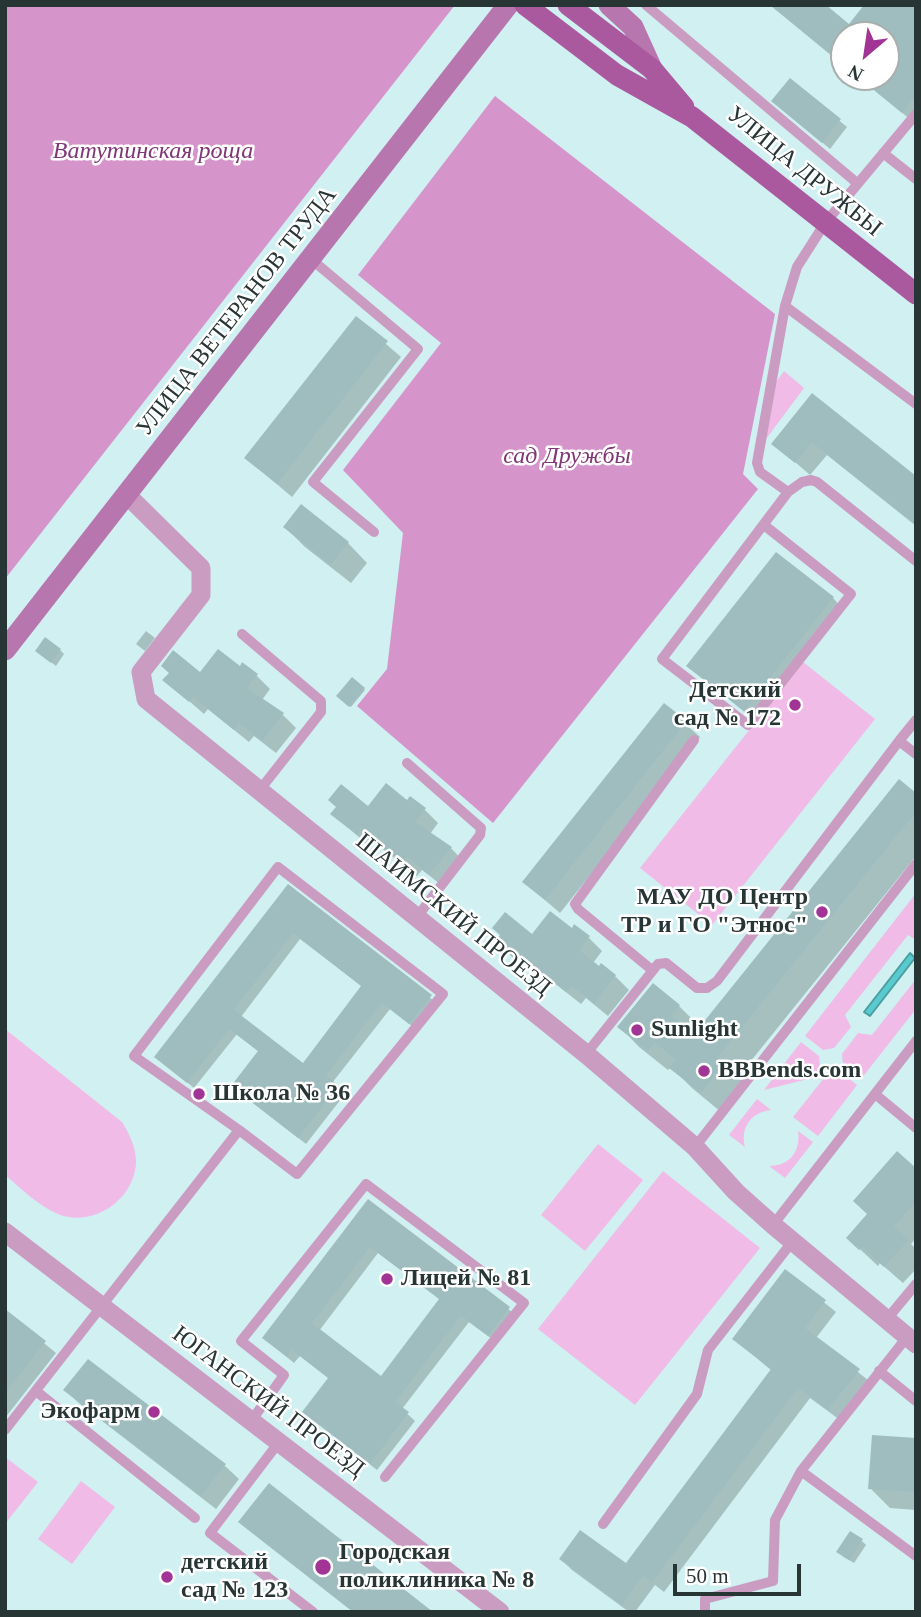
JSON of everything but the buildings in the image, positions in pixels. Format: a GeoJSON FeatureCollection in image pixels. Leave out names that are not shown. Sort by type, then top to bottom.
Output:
{"type":"FeatureCollection","features":[{"type":"Feature","properties":{"kind":"main road","name":"УЛИЦА ВЕТЕРАНОВ ТРУДА"},"geometry":{"type":"LineString","coordinates":[[5,650],[508,5]]}},
{"type":"Feature","properties":{"kind":"main road","name":"УЛИЦА ДРУЖБЫ"},"geometry":{"type":"LineString","coordinates":[[525,5],[617,75],[692,117],[916,294]]}},
{"type":"Feature","properties":{"kind":"main road","name":"УЛИЦА ДРУЖБЫ"},"geometry":{"type":"LineString","coordinates":[[568,5],[652,69],[692,117]]}},
{"type":"Feature","properties":{"kind":"main road"},"geometry":{"type":"LineString","coordinates":[[609,5],[633,27],[652,69]]}},
{"type":"Feature","properties":{"kind":"street","name":"ШАИМСКИЙ ПРОЕЗД"},"geometry":{"type":"LineString","coordinates":[[127,495],[201,568],[201,595],[141,672],[146,699],[586,1054],[695,1147],[736,1192],[792,1242],[911,1340]]}},
{"type":"Feature","properties":{"kind":"street","name":"ЮГАНСКИЙ ПРОЕЗД"},"geometry":{"type":"LineString","coordinates":[[5,1232],[252,1420],[489,1608]]}},
{"type":"Feature","properties":{"kind":"lane"},"geometry":{"type":"LineString","coordinates":[[646,5],[857,183]]}},
{"type":"Feature","properties":{"kind":"lane"},"geometry":{"type":"LineString","coordinates":[[788,492],[760,472],[757,463],[785,306],[797,267],[825,223],[916,114]]}},
{"type":"Feature","properties":{"kind":"lane"},"geometry":{"type":"LineString","coordinates":[[883,153],[916,178]]}},
{"type":"Feature","properties":{"kind":"lane"},"geometry":{"type":"LineString","coordinates":[[311,259],[418,349],[313,482],[374,532]]}},
{"type":"Feature","properties":{"kind":"lane"},"geometry":{"type":"LineString","coordinates":[[785,306],[916,404]]}},
{"type":"Feature","properties":{"kind":"lane"},"geometry":{"type":"LineString","coordinates":[[764,525],[851,594],[748,725],[662,659],[788,492],[802,482],[817,482],[916,561]]}},
{"type":"Feature","properties":{"kind":"lane"},"geometry":{"type":"LineString","coordinates":[[242,634],[321,701],[322,705],[321,712],[258,791]]}},
{"type":"Feature","properties":{"kind":"lane"},"geometry":{"type":"LineString","coordinates":[[586,1054],[658,964],[666,963],[697,988],[707,988],[716,981],[916,720]]}},
{"type":"Feature","properties":{"kind":"lane"},"geometry":{"type":"LineString","coordinates":[[652,970],[575,904],[694,740]]}},
{"type":"Feature","properties":{"kind":"lane"},"geometry":{"type":"LineString","coordinates":[[899,741],[916,754]]}},
{"type":"Feature","properties":{"kind":"lane"},"geometry":{"type":"LineString","coordinates":[[407,762],[481,828],[481,835],[416,917]]}},
{"type":"Feature","properties":{"kind":"lane"},"geometry":{"type":"LineString","coordinates":[[695,1147],[916,863]]}},
{"type":"Feature","properties":{"kind":"lane"},"geometry":{"type":"LineString","coordinates":[[278,867],[443,994],[298,1174],[239,1130],[134,1056],[278,867]]}},
{"type":"Feature","properties":{"kind":"lane"},"geometry":{"type":"LineString","coordinates":[[773,1225],[916,1041]]}},
{"type":"Feature","properties":{"kind":"lane"},"geometry":{"type":"LineString","coordinates":[[875,1094],[916,1128]]}},
{"type":"Feature","properties":{"kind":"lane"},"geometry":{"type":"LineString","coordinates":[[5,1430],[239,1130]]}},
{"type":"Feature","properties":{"kind":"lane"},"geometry":{"type":"LineString","coordinates":[[252,1420],[284,1375],[241,1341],[366,1184],[524,1303],[385,1477]]}},
{"type":"Feature","properties":{"kind":"lane"},"geometry":{"type":"LineString","coordinates":[[603,1524],[697,1394],[708,1350],[792,1242]]}},
{"type":"Feature","properties":{"kind":"lane"},"geometry":{"type":"LineString","coordinates":[[887,1319],[916,1284]]}},
{"type":"Feature","properties":{"kind":"lane"},"geometry":{"type":"LineString","coordinates":[[705,1612],[705,1599],[773,1581],[775,1520],[801,1471],[879,1371],[911,1340]]}},
{"type":"Feature","properties":{"kind":"lane"},"geometry":{"type":"LineString","coordinates":[[879,1371],[916,1401]]}},
{"type":"Feature","properties":{"kind":"lane"},"geometry":{"type":"LineString","coordinates":[[36,1391],[195,1518]]}},
{"type":"Feature","properties":{"kind":"lane"},"geometry":{"type":"LineString","coordinates":[[279,1441],[210,1533],[313,1612]]}},
{"type":"Feature","properties":{"kind":"lane"},"geometry":{"type":"LineString","coordinates":[[801,1471],[916,1556]]}},
{"type":"Feature","properties":{"kind":"shaded area"},"geometry":{"type":"Polygon","coordinates":[[[784,371],[804,388],[766,439],[776,382],[784,371]]]}},
{"type":"Feature","properties":{"kind":"shaded area"},"geometry":{"type":"Polygon","coordinates":[[[803,662],[875,719],[712,925],[640,868],[803,662]]]}},
{"type":"Feature","properties":{"kind":"shaded area"},"geometry":{"type":"Polygon","coordinates":[[[916,893],[916,940],[908,935],[845,1015],[851,1027],[834,1048],[823,1050],[805,1036],[916,893]]]}},
{"type":"Feature","properties":{"kind":"shaded area"},"geometry":{"type":"Polygon","coordinates":[[[916,979],[916,1009],[861,1079],[843,1065],[842,1054],[858,1033],[872,1035],[916,979]]]}},
{"type":"Feature","properties":{"kind":"shaded area"},"geometry":{"type":"Polygon","coordinates":[[[5,1029],[125,1127],[135,1152],[134,1176],[120,1199],[98,1214],[71,1217],[58,1214],[37,1202],[5,1175],[5,1029]]]}},
{"type":"Feature","properties":{"kind":"shaded area"},"geometry":{"type":"Polygon","coordinates":[[[801,1042],[819,1056],[820,1067],[812,1078],[764,1090],[801,1042]]]}},
{"type":"Feature","properties":{"kind":"shaded area"},"geometry":{"type":"Polygon","coordinates":[[[839,1071],[857,1085],[818,1136],[793,1117],[828,1073],[839,1071]]]}},
{"type":"Feature","properties":{"kind":"shaded area"},"geometry":{"type":"Polygon","coordinates":[[[757,1099],[771,1110],[758,1114],[749,1122],[744,1133],[745,1147],[729,1135],[757,1099]]]}},
{"type":"Feature","properties":{"kind":"shaded area"},"geometry":{"type":"Polygon","coordinates":[[[798,1131],[813,1142],[785,1178],[769,1166],[783,1163],[792,1156],[798,1145],[798,1131]]]}},
{"type":"Feature","properties":{"kind":"shaded area"},"geometry":{"type":"Polygon","coordinates":[[[598,1144],[643,1180],[585,1251],[541,1215],[598,1144]]]}},
{"type":"Feature","properties":{"kind":"shaded area"},"geometry":{"type":"Polygon","coordinates":[[[663,1171],[760,1248],[635,1405],[538,1329],[663,1171]]]}},
{"type":"Feature","properties":{"kind":"shaded area"},"geometry":{"type":"Polygon","coordinates":[[[5,1457],[38,1482],[5,1524],[5,1457]]]}},
{"type":"Feature","properties":{"kind":"shaded area"},"geometry":{"type":"Polygon","coordinates":[[[81,1481],[115,1507],[72,1564],[38,1539],[81,1481]]]}},
{"type":"Feature","properties":{"kind":"green space","name":"Ватутинская роща"},"geometry":{"type":"Polygon","coordinates":[[[5,5],[455,5],[5,579],[5,5]]]}},
{"type":"Feature","properties":{"kind":"green space","name":"сад Дружбы"},"geometry":{"type":"Polygon","coordinates":[[[495,96],[775,314],[743,474],[758,489],[493,823],[357,706],[387,669],[403,533],[343,470],[441,343],[358,275],[495,96]]]}},
{"type":"Feature","properties":{"kind":"water"},"geometry":{"type":"Polygon","coordinates":[[[910,953],[915,958],[870,1016],[864,1012],[910,953]]]}},
{"type":"Feature","properties":{"kind":"place","name":"Детский сад № 172"},"geometry":{"type":"Point","coordinates":[795,705]}},
{"type":"Feature","properties":{"kind":"place","name":"МАУ ДО Центр ТР и ГО \"Этнос\""},"geometry":{"type":"Point","coordinates":[822,912]}},
{"type":"Feature","properties":{"kind":"place","name":"Sunlight"},"geometry":{"type":"Point","coordinates":[637,1030]}},
{"type":"Feature","properties":{"kind":"place","name":"BBBends.com"},"geometry":{"type":"Point","coordinates":[704,1071]}},
{"type":"Feature","properties":{"kind":"place","name":"Школа № 36"},"geometry":{"type":"Point","coordinates":[199,1094]}},
{"type":"Feature","properties":{"kind":"place","name":"Лицей № 81"},"geometry":{"type":"Point","coordinates":[387,1279]}},
{"type":"Feature","properties":{"kind":"place","name":"Экофарм"},"geometry":{"type":"Point","coordinates":[154,1412]}},
{"type":"Feature","properties":{"kind":"place","name":"Городская поликлиника № 8"},"geometry":{"type":"Point","coordinates":[323,1567]}},
{"type":"Feature","properties":{"kind":"place","name":"детский сад № 123"},"geometry":{"type":"Point","coordinates":[167,1577]}}]}
